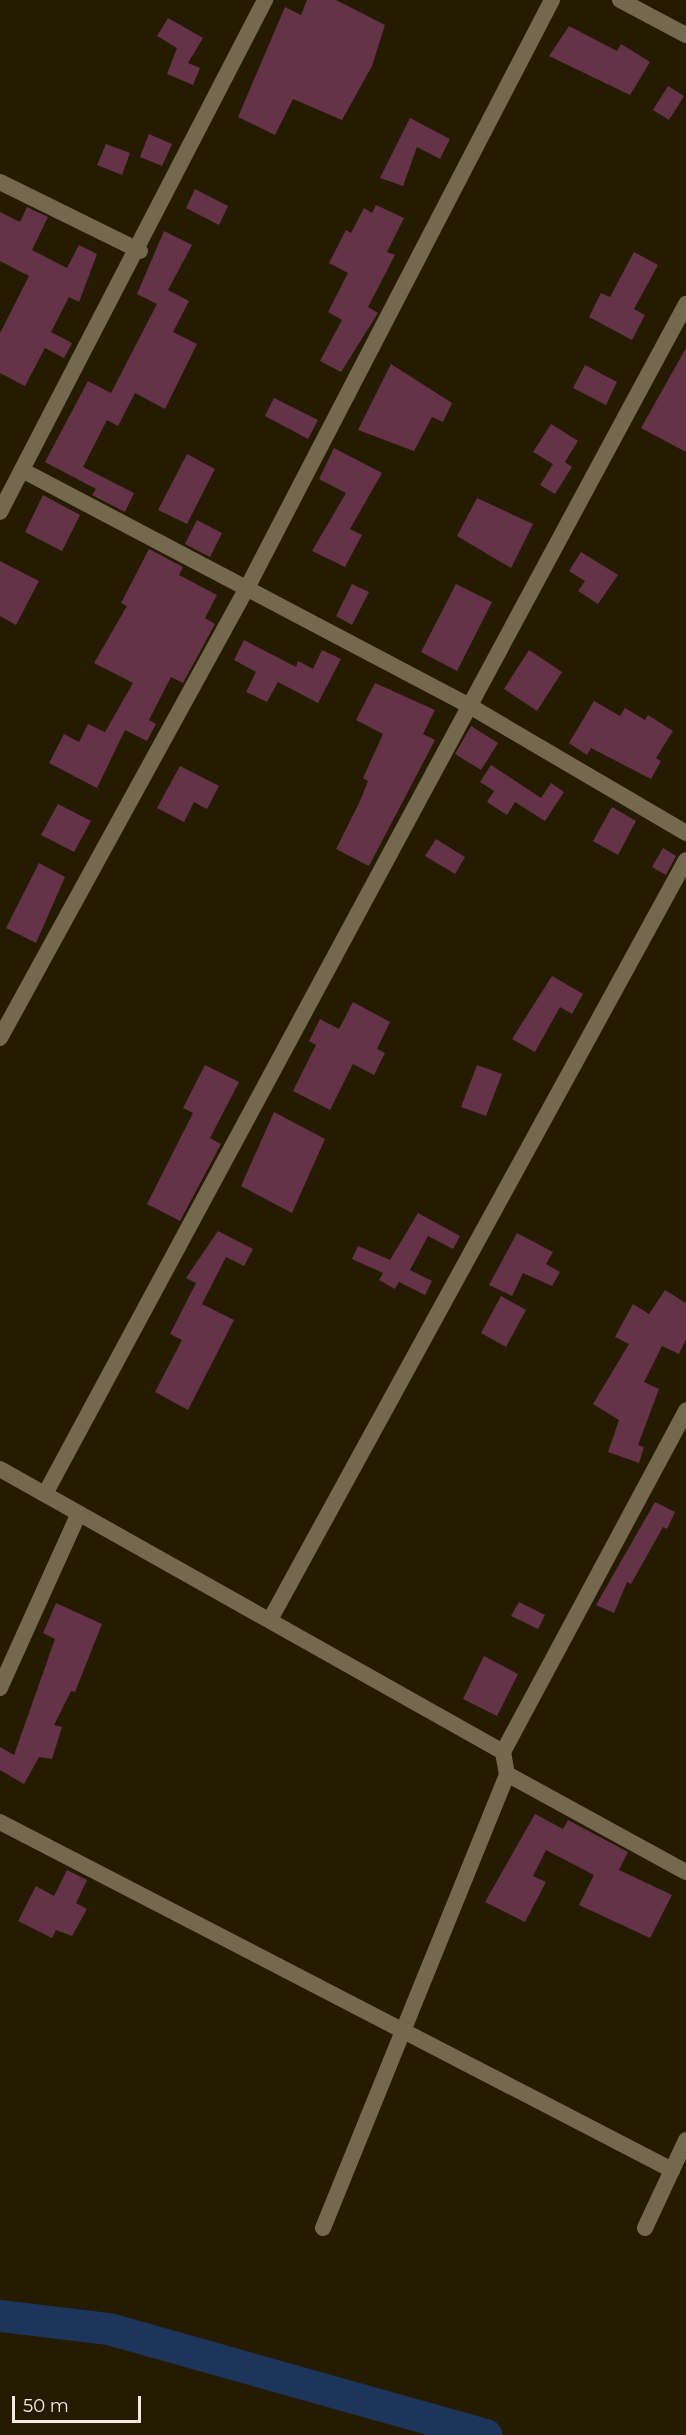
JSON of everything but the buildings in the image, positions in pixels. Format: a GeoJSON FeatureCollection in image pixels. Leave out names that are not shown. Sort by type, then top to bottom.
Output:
{"type":"FeatureCollection","features":[{"type":"Feature","properties":{"kind":"street"},"geometry":{"type":"LineString","coordinates":[[0,512],[140,251],[265,0]]}},
{"type":"Feature","properties":{"kind":"street"},"geometry":{"type":"LineString","coordinates":[[0,1038],[248,586],[552,0]]}},
{"type":"Feature","properties":{"kind":"street"},"geometry":{"type":"LineString","coordinates":[[620,0],[686,34]]}},
{"type":"Feature","properties":{"kind":"street"},"geometry":{"type":"LineString","coordinates":[[0,182],[140,251]]}},
{"type":"Feature","properties":{"kind":"street"},"geometry":{"type":"LineString","coordinates":[[45,1494],[686,304]]}},
{"type":"Feature","properties":{"kind":"street"},"geometry":{"type":"LineString","coordinates":[[22,470],[248,586],[468,705],[686,833]]}},
{"type":"Feature","properties":{"kind":"street"},"geometry":{"type":"LineString","coordinates":[[271,1618],[686,860]]}},
{"type":"Feature","properties":{"kind":"street"},"geometry":{"type":"LineString","coordinates":[[323,2228],[507,1774],[503,1752],[686,1410]]}},
{"type":"Feature","properties":{"kind":"street"},"geometry":{"type":"LineString","coordinates":[[0,1469],[78,1515],[271,1618],[503,1752]]}},
{"type":"Feature","properties":{"kind":"street"},"geometry":{"type":"LineString","coordinates":[[0,1688],[78,1515]]}},
{"type":"Feature","properties":{"kind":"street"},"geometry":{"type":"LineString","coordinates":[[507,1774],[686,1872]]}},
{"type":"Feature","properties":{"kind":"street"},"geometry":{"type":"LineString","coordinates":[[0,1822],[405,2027],[672,2170]]}},
{"type":"Feature","properties":{"kind":"street"},"geometry":{"type":"LineString","coordinates":[[645,2228],[686,2140]]}},
{"type":"Feature","properties":{"kind":"waterway"},"geometry":{"type":"LineString","coordinates":[[0,2316],[109,2329],[486,2435]]}}]}
